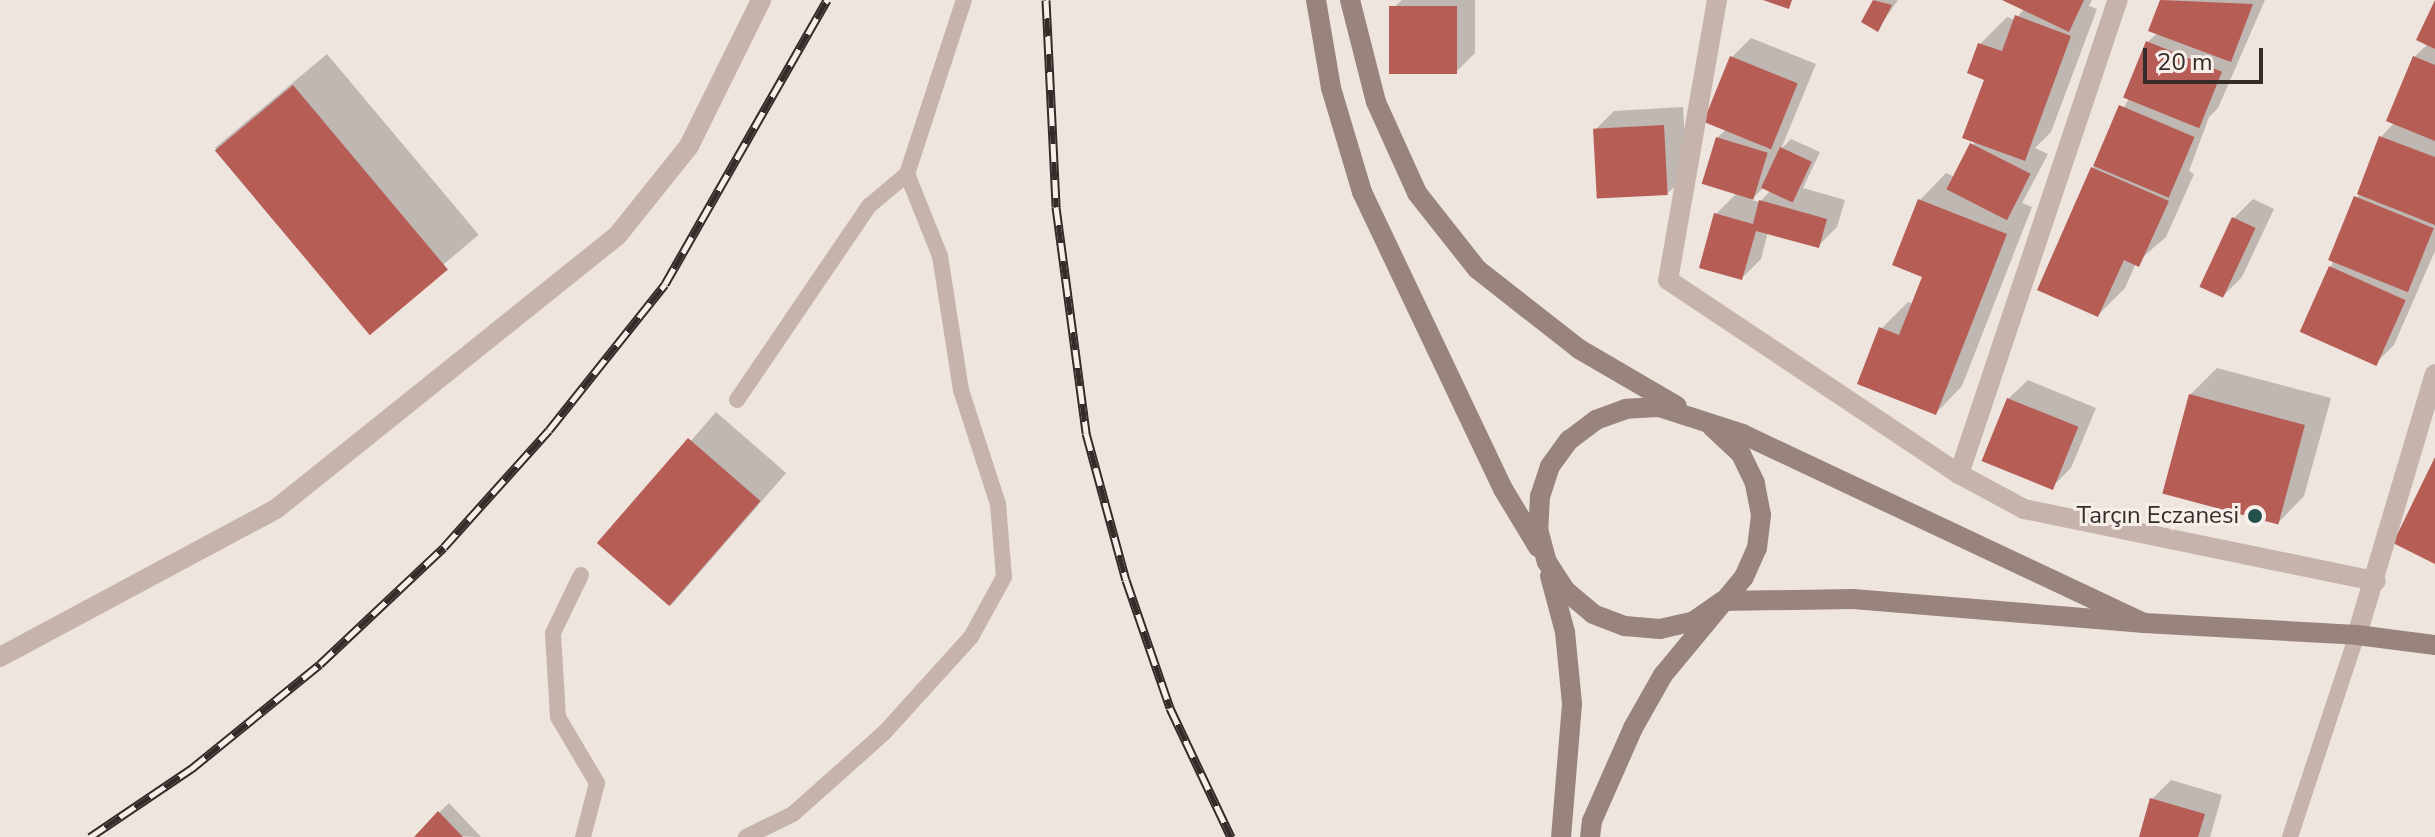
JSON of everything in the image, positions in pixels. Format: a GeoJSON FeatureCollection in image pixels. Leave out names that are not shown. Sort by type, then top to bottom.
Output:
{"type":"FeatureCollection","features":[{"type":"Feature","properties":{"kind":"main road"},"geometry":{"type":"LineString","coordinates":[[1316,0],[1331,88],[1362,192],[1503,489],[1566,591],[1593,614],[1625,626],[1660,629],[1694,621],[1723,601],[1853,599],[2144,623],[2357,635],[2435,645]]}},
{"type":"Feature","properties":{"kind":"main road"},"geometry":{"type":"LineString","coordinates":[[1350,0],[1376,102],[1417,193],[1477,269],[1579,349],[1726,438],[1755,483],[1761,515],[1757,548],[1744,577],[1663,675],[1591,829]]}},
{"type":"Feature","properties":{"kind":"main road"},"geometry":{"type":"LineString","coordinates":[[1561,837],[1572,704],[1565,632],[1538,529],[1540,496],[1550,466],[1569,440],[1596,420],[1626,409],[1659,407],[1690,414],[1758,440],[2144,623]]}},
{"type":"Feature","properties":{"kind":"street"},"geometry":{"type":"LineString","coordinates":[[0,657],[276,509],[466,362],[617,236],[689,146],[761,0]]}},
{"type":"Feature","properties":{"kind":"street"},"geometry":{"type":"LineString","coordinates":[[1717,0],[1668,280],[1959,474],[2024,509],[2376,581]]}},
{"type":"Feature","properties":{"kind":"street"},"geometry":{"type":"LineString","coordinates":[[1959,474],[2118,0]]}},
{"type":"Feature","properties":{"kind":"street"},"geometry":{"type":"LineString","coordinates":[[2357,635],[2376,581],[2435,374]]}},
{"type":"Feature","properties":{"kind":"lane"},"geometry":{"type":"LineString","coordinates":[[737,400],[869,206],[907,174],[964,0]]}},
{"type":"Feature","properties":{"kind":"lane"},"geometry":{"type":"LineString","coordinates":[[746,837],[793,814],[884,733],[971,637],[1004,577],[998,504],[961,390],[940,256],[907,174]]}},
{"type":"Feature","properties":{"kind":"lane"},"geometry":{"type":"LineString","coordinates":[[581,575],[553,633],[558,717],[597,783],[583,837]]}},
{"type":"Feature","properties":{"kind":"lane"},"geometry":{"type":"LineString","coordinates":[[2290,837],[2357,635]]}},
{"type":"Feature","properties":{"kind":"building"},"geometry":{"type":"Polygon","coordinates":[[[1763,0],[1792,0],[1789,9],[1763,0]]]}},
{"type":"Feature","properties":{"kind":"building"},"geometry":{"type":"Polygon","coordinates":[[[1873,0],[1892,5],[1878,32],[1861,22],[1873,0]]]}},
{"type":"Feature","properties":{"kind":"building"},"geometry":{"type":"Polygon","coordinates":[[[2002,0],[2084,0],[2069,32],[2002,0]]]}},
{"type":"Feature","properties":{"kind":"building"},"geometry":{"type":"Polygon","coordinates":[[[2160,0],[2253,4],[2231,62],[2148,31],[2160,0]]]}},
{"type":"Feature","properties":{"kind":"building"},"geometry":{"type":"Polygon","coordinates":[[[2435,0],[2435,49],[2416,40],[2435,0]]]}},
{"type":"Feature","properties":{"kind":"building"},"geometry":{"type":"Polygon","coordinates":[[[1389,6],[1457,6],[1457,74],[1389,74],[1389,6]]]}},
{"type":"Feature","properties":{"kind":"building"},"geometry":{"type":"Polygon","coordinates":[[[2015,15],[2071,36],[2025,161],[1962,138],[1984,80],[1967,73],[1978,43],[2002,51],[2015,15]]]}},
{"type":"Feature","properties":{"kind":"building"},"geometry":{"type":"Polygon","coordinates":[[[2146,41],[2222,72],[2199,128],[2123,98],[2146,41]]]}},
{"type":"Feature","properties":{"kind":"building"},"geometry":{"type":"Polygon","coordinates":[[[1730,56],[1798,83],[1771,149],[1703,122],[1730,56]]]}},
{"type":"Feature","properties":{"kind":"building"},"geometry":{"type":"Polygon","coordinates":[[[2413,56],[2435,65],[2435,141],[2386,121],[2413,56]]]}},
{"type":"Feature","properties":{"kind":"building"},"geometry":{"type":"Polygon","coordinates":[[[293,85],[448,270],[370,335],[215,151],[293,85]]]}},
{"type":"Feature","properties":{"kind":"building"},"geometry":{"type":"Polygon","coordinates":[[[2119,105],[2194,137],[2169,198],[2093,166],[2119,105]]]}},
{"type":"Feature","properties":{"kind":"building"},"geometry":{"type":"Polygon","coordinates":[[[1664,125],[1668,195],[1597,199],[1593,129],[1664,125]]]}},
{"type":"Feature","properties":{"kind":"building"},"geometry":{"type":"Polygon","coordinates":[[[2379,136],[2435,157],[2435,225],[2357,194],[2379,136]]]}},
{"type":"Feature","properties":{"kind":"building"},"geometry":{"type":"Polygon","coordinates":[[[1716,137],[1768,153],[1753,200],[1702,184],[1716,137]]]}},
{"type":"Feature","properties":{"kind":"building"},"geometry":{"type":"Polygon","coordinates":[[[1970,143],[2031,174],[2007,220],[1946,189],[1970,143]]]}},
{"type":"Feature","properties":{"kind":"building"},"geometry":{"type":"Polygon","coordinates":[[[1780,147],[1812,162],[1793,203],[1761,188],[1780,147]]]}},
{"type":"Feature","properties":{"kind":"building"},"geometry":{"type":"Polygon","coordinates":[[[2091,167],[2169,201],[2139,267],[2124,260],[2098,317],[2037,290],[2091,167]]]}},
{"type":"Feature","properties":{"kind":"building"},"geometry":{"type":"Polygon","coordinates":[[[2354,196],[2434,228],[2408,292],[2328,260],[2354,196]]]}},
{"type":"Feature","properties":{"kind":"building"},"geometry":{"type":"Polygon","coordinates":[[[1918,199],[2007,234],[1936,415],[1857,384],[1879,327],[1899,335],[1922,277],[1892,265],[1918,199]]]}},
{"type":"Feature","properties":{"kind":"building"},"geometry":{"type":"Polygon","coordinates":[[[1759,200],[1827,219],[1819,248],[1756,231],[1742,280],[1699,268],[1714,213],[1753,224],[1759,200]]]}},
{"type":"Feature","properties":{"kind":"building"},"geometry":{"type":"Polygon","coordinates":[[[2232,217],[2256,228],[2223,298],[2199,287],[2232,217]]]}},
{"type":"Feature","properties":{"kind":"building"},"geometry":{"type":"Polygon","coordinates":[[[2329,266],[2406,300],[2376,366],[2300,332],[2329,266]]]}},
{"type":"Feature","properties":{"kind":"building"},"geometry":{"type":"Polygon","coordinates":[[[2189,394],[2305,425],[2278,525],[2162,493],[2189,394]]]}},
{"type":"Feature","properties":{"kind":"building"},"geometry":{"type":"Polygon","coordinates":[[[2007,398],[2078,427],[2053,490],[1982,461],[2007,398]]]}},
{"type":"Feature","properties":{"kind":"building"},"geometry":{"type":"Polygon","coordinates":[[[688,438],[760,501],[669,606],[597,543],[688,438]]]}},
{"type":"Feature","properties":{"kind":"building"},"geometry":{"type":"Polygon","coordinates":[[[2435,457],[2435,564],[2393,543],[2435,457]]]}},
{"type":"Feature","properties":{"kind":"building"},"geometry":{"type":"Polygon","coordinates":[[[2150,798],[2205,814],[2198,837],[2139,837],[2150,798]]]}},
{"type":"Feature","properties":{"kind":"building"},"geometry":{"type":"Polygon","coordinates":[[[438,811],[463,837],[414,837],[438,811]]]}},
{"type":"Feature","properties":{"kind":"railway"},"geometry":{"type":"LineString","coordinates":[[90,837],[191,769],[320,664],[444,547],[549,430],[665,284],[827,0]]}},
{"type":"Feature","properties":{"kind":"railway"},"geometry":{"type":"LineString","coordinates":[[1046,0],[1056,207],[1086,433],[1126,580],[1170,708],[1231,837]]}},
{"type":"Feature","properties":{"kind":"place","name":"Tarçın Eczanesi"},"geometry":{"type":"Point","coordinates":[2255,516]}}]}
